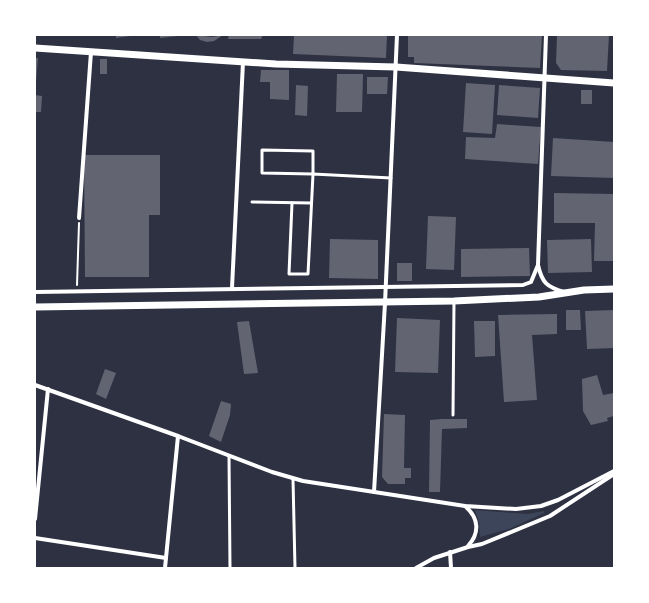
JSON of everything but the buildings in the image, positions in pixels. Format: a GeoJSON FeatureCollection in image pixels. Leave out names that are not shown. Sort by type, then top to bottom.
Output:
{"type":"FeatureCollection","features":[{"type":"Feature","properties":{"kind":"street"},"geometry":{"type":"LineString","coordinates":[[374,492],[386,288],[398,35]]}},
{"type":"Feature","properties":{"kind":"street"},"geometry":{"type":"LineString","coordinates":[[546,35],[538,266],[540,275],[548,287],[567,292]]}},
{"type":"Feature","properties":{"kind":"street"},"geometry":{"type":"LineString","coordinates":[[35,48],[243,62],[396,67],[614,83]]}},
{"type":"Feature","properties":{"kind":"street"},"geometry":{"type":"LineString","coordinates":[[79,218],[91,52]]}},
{"type":"Feature","properties":{"kind":"street"},"geometry":{"type":"LineString","coordinates":[[232,288],[243,62]]}},
{"type":"Feature","properties":{"kind":"street"},"geometry":{"type":"LineString","coordinates":[[35,292],[524,285],[531,282],[538,266]]}},
{"type":"Feature","properties":{"kind":"street"},"geometry":{"type":"LineString","coordinates":[[35,307],[454,301],[539,297],[567,292],[614,289]]}},
{"type":"Feature","properties":{"kind":"street"},"geometry":{"type":"LineString","coordinates":[[35,385],[293,479],[465,506],[516,509],[541,506],[558,500],[614,473]]}},
{"type":"Feature","properties":{"kind":"street"},"geometry":{"type":"LineString","coordinates":[[35,519],[48,389]]}},
{"type":"Feature","properties":{"kind":"street"},"geometry":{"type":"LineString","coordinates":[[165,568],[178,436]]}},
{"type":"Feature","properties":{"kind":"street"},"geometry":{"type":"LineString","coordinates":[[416,568],[434,558],[450,552],[482,544],[550,516],[614,473]]}},
{"type":"Feature","properties":{"kind":"street"},"geometry":{"type":"LineString","coordinates":[[465,506],[471,511],[477,525],[473,540],[468,547]]}},
{"type":"Feature","properties":{"kind":"street"},"geometry":{"type":"LineString","coordinates":[[35,538],[166,558]]}},
{"type":"Feature","properties":{"kind":"street"},"geometry":{"type":"LineString","coordinates":[[450,552],[451,568]]}},
{"type":"Feature","properties":{"kind":"lane"},"geometry":{"type":"LineString","coordinates":[[292,203],[289,274],[308,274],[313,174],[313,151],[262,150],[262,173],[313,174],[391,178]]}},
{"type":"Feature","properties":{"kind":"lane"},"geometry":{"type":"LineString","coordinates":[[252,202],[311,203]]}},
{"type":"Feature","properties":{"kind":"lane"},"geometry":{"type":"LineString","coordinates":[[453,416],[454,301]]}},
{"type":"Feature","properties":{"kind":"lane"},"geometry":{"type":"LineString","coordinates":[[229,456],[230,568]]}},
{"type":"Feature","properties":{"kind":"lane"},"geometry":{"type":"LineString","coordinates":[[293,479],[295,568]]}},
{"type":"Feature","properties":{"kind":"path"},"geometry":{"type":"LineString","coordinates":[[77,292],[79,218]]}},
{"type":"Feature","properties":{"kind":"shaded area"},"geometry":{"type":"Polygon","coordinates":[[[475,510],[528,514],[544,511],[544,513],[509,529],[480,537],[479,523],[475,510]]]}}]}
